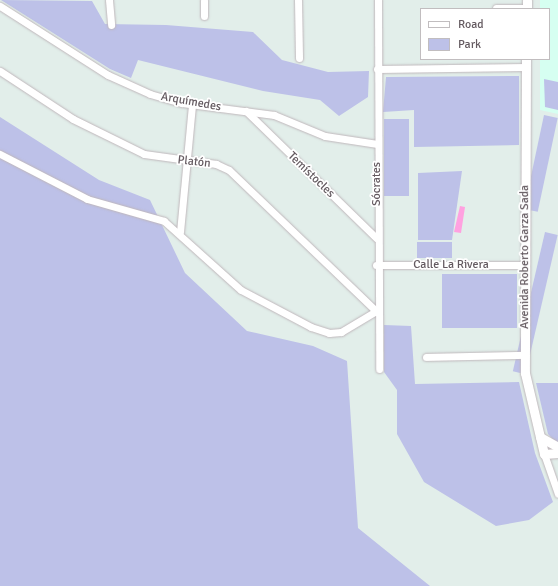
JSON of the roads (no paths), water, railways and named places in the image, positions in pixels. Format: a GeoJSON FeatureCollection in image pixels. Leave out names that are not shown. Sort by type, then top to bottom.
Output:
{"type":"FeatureCollection","features":[{"type":"Feature","properties":{"kind":"street"},"geometry":{"type":"LineString","coordinates":[[109,0],[111,25]]}},
{"type":"Feature","properties":{"kind":"street"},"geometry":{"type":"LineString","coordinates":[[204,0],[204,16]]}},
{"type":"Feature","properties":{"kind":"street"},"geometry":{"type":"LineString","coordinates":[[298,0],[299,58]]}},
{"type":"Feature","properties":{"kind":"street","name":"Sócrates"},"geometry":{"type":"LineString","coordinates":[[378,0],[376,312],[379,369]]}},
{"type":"Feature","properties":{"kind":"street","name":"Arquímedes"},"geometry":{"type":"LineString","coordinates":[[0,6],[108,75],[150,94],[192,104],[286,118],[340,140],[377,144]]}},
{"type":"Feature","properties":{"kind":"street"},"geometry":{"type":"LineString","coordinates":[[496,8],[527,6]]}},
{"type":"Feature","properties":{"kind":"street"},"geometry":{"type":"LineString","coordinates":[[378,69],[526,63]]}},
{"type":"Feature","properties":{"kind":"street","name":"Avenida Roberto Garza Sada"},"geometry":{"type":"LineString","coordinates":[[526,63],[525,355],[527,387],[544,454]]}},
{"type":"Feature","properties":{"kind":"street","name":"Platón"},"geometry":{"type":"LineString","coordinates":[[0,71],[92,129],[144,154],[216,164],[229,170],[376,312]]}},
{"type":"Feature","properties":{"kind":"street"},"geometry":{"type":"LineString","coordinates":[[180,232],[188,161],[192,104]]}},
{"type":"Feature","properties":{"kind":"street","name":"Temístocles"},"geometry":{"type":"LineString","coordinates":[[246,111],[376,238]]}},
{"type":"Feature","properties":{"kind":"street"},"geometry":{"type":"LineString","coordinates":[[0,154],[87,199],[151,216],[180,232],[241,290],[275,311],[321,331],[341,332],[376,312]]}},
{"type":"Feature","properties":{"kind":"street","name":"Calle La Rivera"},"geometry":{"type":"LineString","coordinates":[[376,265],[525,265]]}},
{"type":"Feature","properties":{"kind":"street"},"geometry":{"type":"LineString","coordinates":[[426,357],[525,355]]}},
{"type":"Feature","properties":{"kind":"street"},"geometry":{"type":"LineString","coordinates":[[540,438],[558,447]]}},
{"type":"Feature","properties":{"kind":"street"},"geometry":{"type":"LineString","coordinates":[[558,453],[544,454],[558,494]]}}]}
